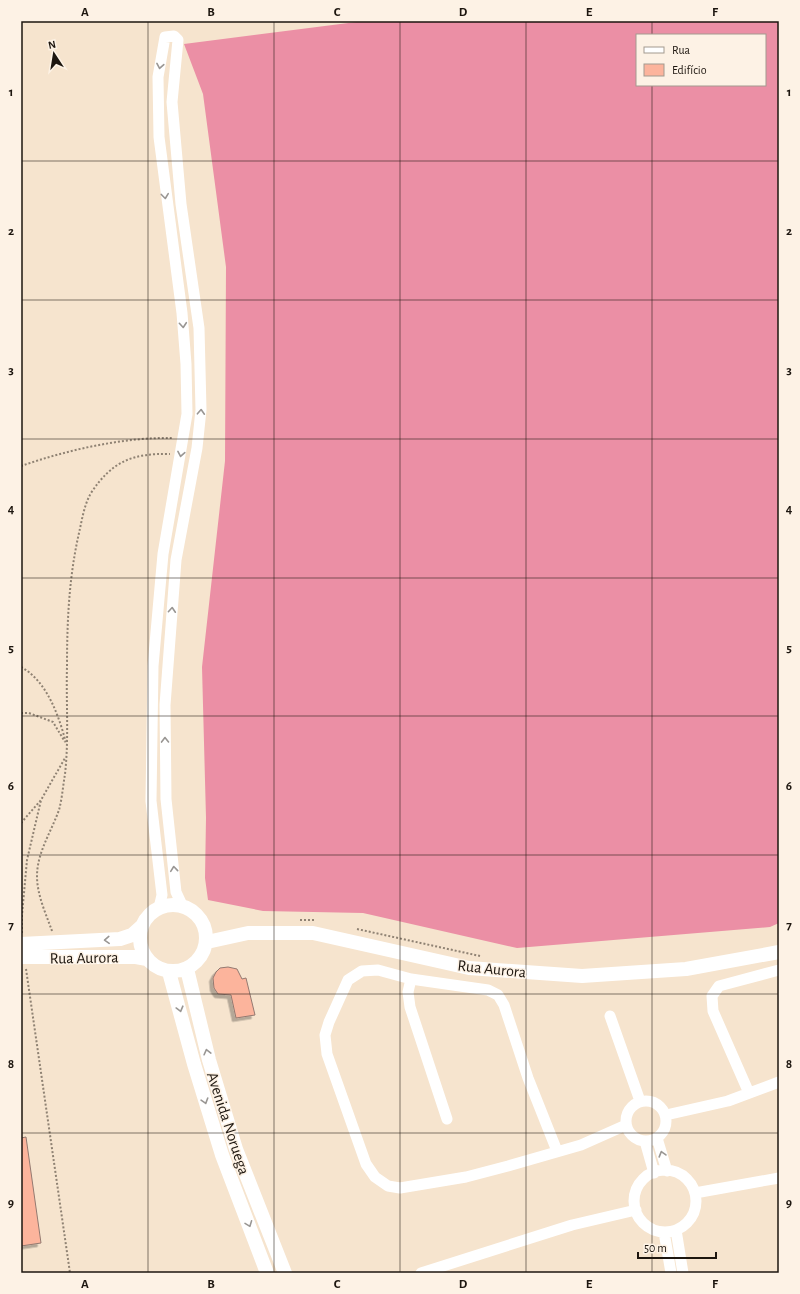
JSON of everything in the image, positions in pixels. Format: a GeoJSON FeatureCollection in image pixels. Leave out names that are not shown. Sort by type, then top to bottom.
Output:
{"type":"FeatureCollection","features":[{"type":"Feature","properties":{"kind":"street"},"geometry":{"type":"LineString","coordinates":[[159,908],[162,895],[151,801],[153,666],[163,554],[187,414],[182,321],[159,138],[158,77],[165,37],[169,36],[174,36],[178,40],[172,102],[182,204],[199,328],[201,410],[197,448],[176,560],[165,705],[166,799],[176,892],[183,906]]}},
{"type":"Feature","properties":{"kind":"street"},"geometry":{"type":"LineString","coordinates":[[168,905],[183,906],[193,911],[199,917],[205,929],[206,942],[200,958],[187,969],[170,972],[153,965],[147,959],[140,943],[142,926],[152,912],[159,908],[168,905]]}},
{"type":"Feature","properties":{"kind":"street","name":"Rua Aurora"},"geometry":{"type":"LineString","coordinates":[[22,950],[57,943],[120,939],[132,935],[142,926]]}},
{"type":"Feature","properties":{"kind":"street","name":"Rua Aurora"},"geometry":{"type":"LineString","coordinates":[[206,942],[248,933],[313,933],[469,968],[582,976],[686,969],[779,952]]}},
{"type":"Feature","properties":{"kind":"street","name":"Rua Aurora"},"geometry":{"type":"LineString","coordinates":[[22,950],[136,957],[147,959]]}},
{"type":"Feature","properties":{"kind":"street","name":"Avenida Noruega"},"geometry":{"type":"LineString","coordinates":[[187,969],[209,1060],[232,1134],[285,1273]]}},
{"type":"Feature","properties":{"kind":"street"},"geometry":{"type":"LineString","coordinates":[[557,1151],[528,1078],[504,1005],[498,994],[488,990],[411,978],[378,970],[362,971],[348,980],[329,1022],[325,1035],[328,1054],[366,1164],[375,1177],[388,1186],[400,1188],[466,1177],[581,1145],[626,1125]]}},
{"type":"Feature","properties":{"kind":"street"},"geometry":{"type":"LineString","coordinates":[[749,1093],[713,1011],[712,996],[719,986],[779,970]]}},
{"type":"Feature","properties":{"kind":"street","name":"Avenida Noruega"},"geometry":{"type":"LineString","coordinates":[[170,972],[194,1064],[226,1164],[267,1273]]}},
{"type":"Feature","properties":{"kind":"street"},"geometry":{"type":"LineString","coordinates":[[411,978],[408,992],[410,1007],[447,1119]]}},
{"type":"Feature","properties":{"kind":"street"},"geometry":{"type":"LineString","coordinates":[[610,1016],[640,1101]]}},
{"type":"Feature","properties":{"kind":"street"},"geometry":{"type":"LineString","coordinates":[[666,1114],[728,1101],[779,1082]]}},
{"type":"Feature","properties":{"kind":"street"},"geometry":{"type":"LineString","coordinates":[[640,1101],[658,1104],[666,1114],[666,1127],[657,1138],[645,1141],[633,1136],[626,1125],[628,1113],[631,1108],[640,1101]]}},
{"type":"Feature","properties":{"kind":"street"},"geometry":{"type":"LineString","coordinates":[[657,1138],[667,1171]]}},
{"type":"Feature","properties":{"kind":"street"},"geometry":{"type":"LineString","coordinates":[[645,1141],[654,1173]]}},
{"type":"Feature","properties":{"kind":"street"},"geometry":{"type":"LineString","coordinates":[[226,1164],[235,1161],[239,1166],[256,1214],[260,1220],[265,1223]]}},
{"type":"Feature","properties":{"kind":"street"},"geometry":{"type":"LineString","coordinates":[[667,1171],[679,1174],[693,1187],[696,1206],[687,1223],[676,1230],[664,1232],[652,1229],[646,1225],[636,1210],[637,1191],[644,1180],[654,1173],[667,1171]]}},
{"type":"Feature","properties":{"kind":"street"},"geometry":{"type":"LineString","coordinates":[[695,1193],[779,1178]]}},
{"type":"Feature","properties":{"kind":"street"},"geometry":{"type":"LineString","coordinates":[[421,1273],[572,1225],[636,1210]]}},
{"type":"Feature","properties":{"kind":"street"},"geometry":{"type":"LineString","coordinates":[[676,1230],[683,1273]]}},
{"type":"Feature","properties":{"kind":"street"},"geometry":{"type":"LineString","coordinates":[[664,1232],[671,1273]]}},
{"type":"Feature","properties":{"kind":"path"},"geometry":{"type":"LineString","coordinates":[[21,466],[45,458],[109,444],[166,438],[184,438]]}},
{"type":"Feature","properties":{"kind":"path"},"geometry":{"type":"LineString","coordinates":[[57,943],[43,908],[37,876],[42,852],[59,809],[66,756],[70,584],[85,508],[90,494],[106,474],[123,461],[147,453],[181,454]]}},
{"type":"Feature","properties":{"kind":"path"},"geometry":{"type":"LineString","coordinates":[[21,667],[35,676],[48,695],[61,723],[67,745]]}},
{"type":"Feature","properties":{"kind":"path"},"geometry":{"type":"LineString","coordinates":[[21,713],[28,713],[53,722],[67,745]]}},
{"type":"Feature","properties":{"kind":"path"},"geometry":{"type":"LineString","coordinates":[[21,823],[41,800],[66,756]]}},
{"type":"Feature","properties":{"kind":"path"},"geometry":{"type":"LineString","coordinates":[[41,800],[27,860],[22,915],[22,950],[70,1273]]}},
{"type":"Feature","properties":{"kind":"path"},"geometry":{"type":"LineString","coordinates":[[296,920],[319,921]]}},
{"type":"Feature","properties":{"kind":"path"},"geometry":{"type":"LineString","coordinates":[[350,928],[483,956]]}},
{"type":"Feature","properties":{"kind":"shaded area"},"geometry":{"type":"Polygon","coordinates":[[[364,21],[779,21],[779,923],[770,927],[517,948],[363,913],[263,911],[208,900],[205,878],[206,818],[202,667],[225,461],[226,267],[203,94],[184,44],[364,21]]]}},
{"type":"Feature","properties":{"kind":"building"},"geometry":{"type":"Polygon","coordinates":[[[228,967],[237,969],[242,979],[246,978],[255,1015],[236,1018],[231,995],[218,994],[214,988],[213,978],[216,972],[220,968],[228,967]]]}},
{"type":"Feature","properties":{"kind":"building"},"geometry":{"type":"Polygon","coordinates":[[[26,1137],[41,1243],[21,1246],[21,1138],[26,1137]]]}}]}
